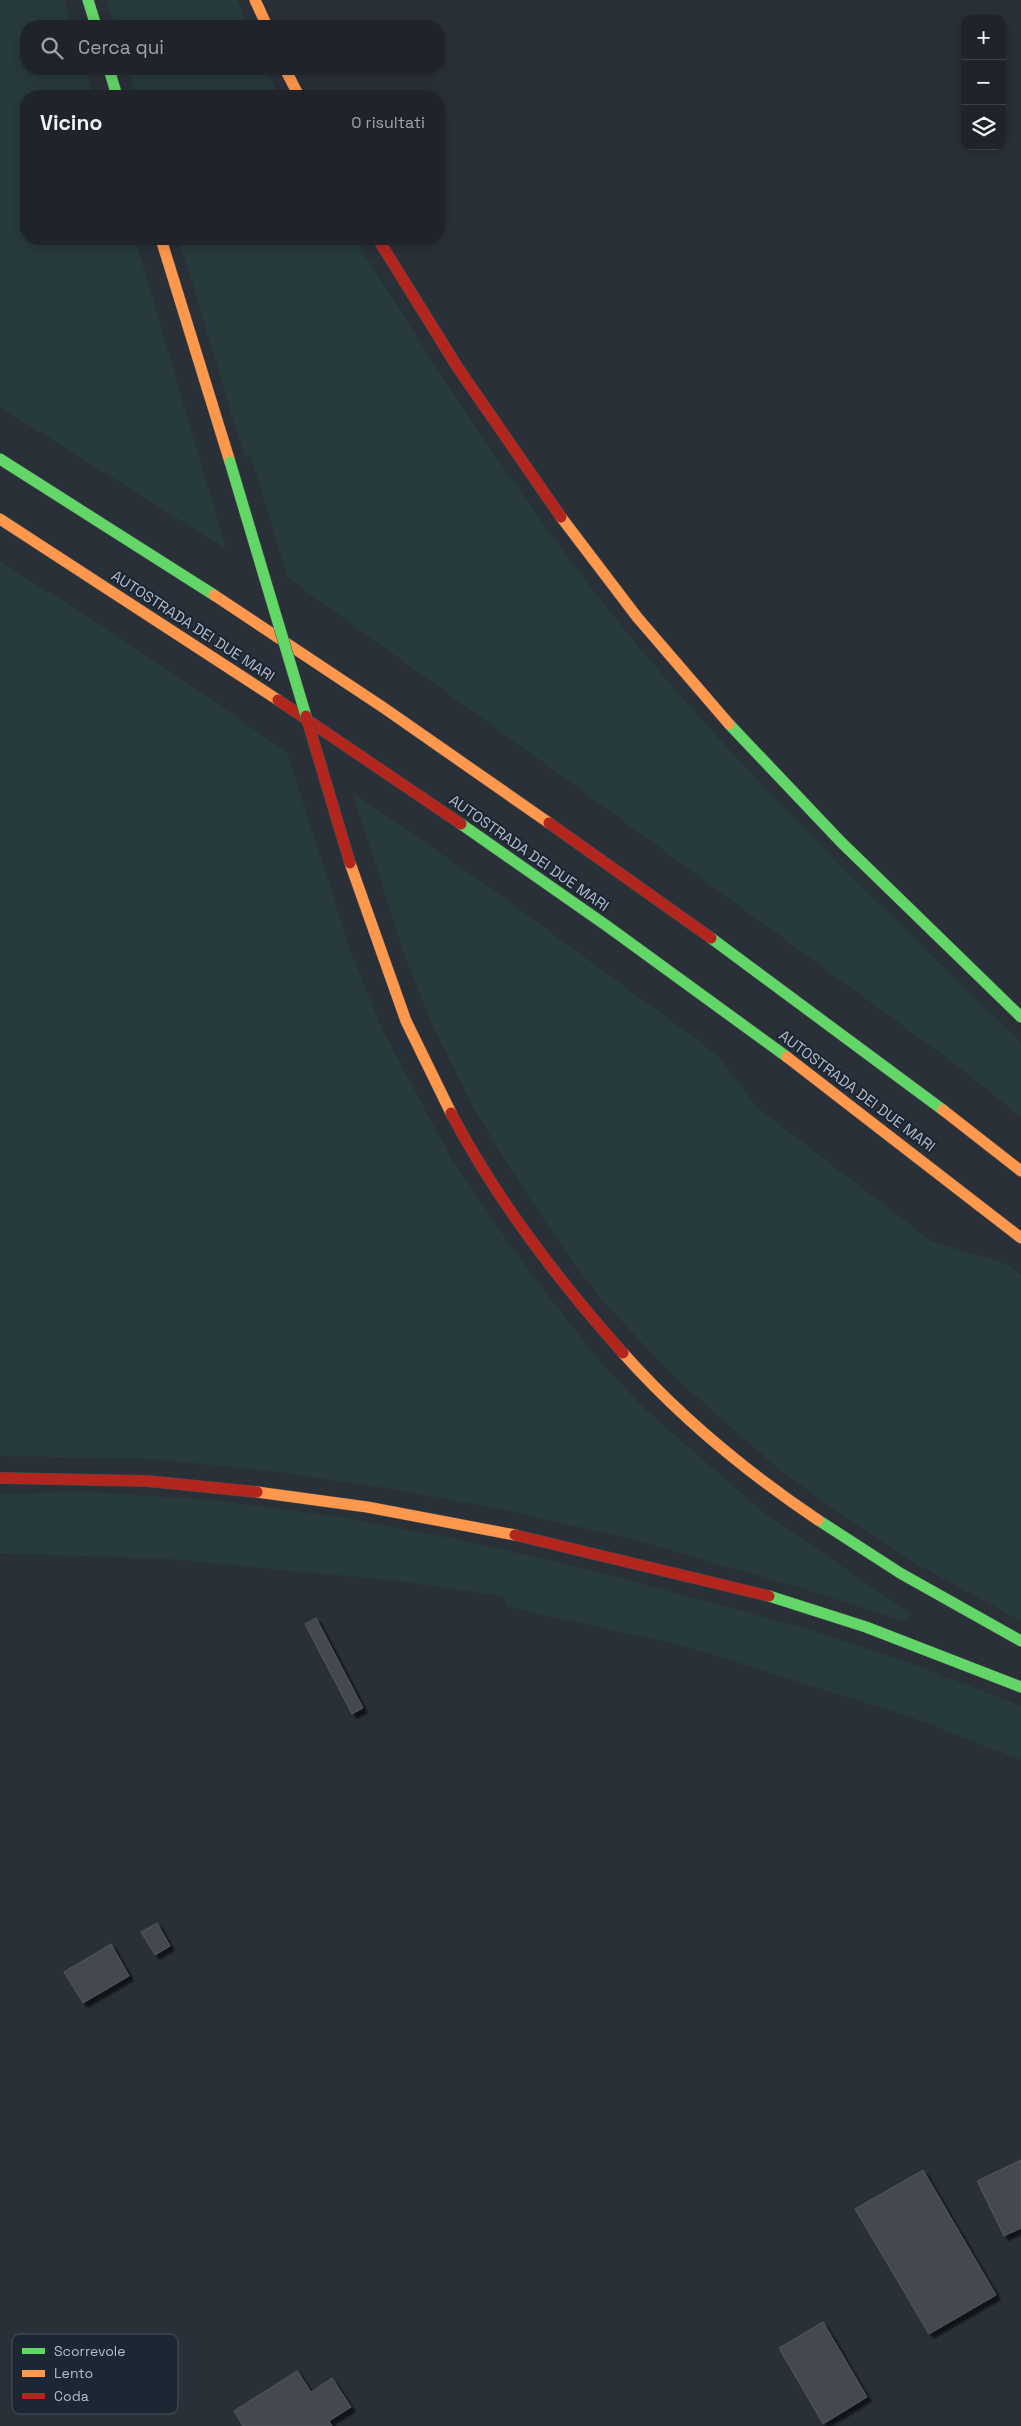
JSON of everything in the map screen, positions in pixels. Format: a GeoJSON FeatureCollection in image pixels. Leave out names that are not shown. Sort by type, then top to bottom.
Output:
{"type":"FeatureCollection","features":[{"type":"Feature","properties":{"kind":"highway"},"geometry":{"type":"LineString","coordinates":[[88,0],[94,20]]}},
{"type":"Feature","properties":{"kind":"highway"},"geometry":{"type":"LineString","coordinates":[[255,0],[264,20]]}},
{"type":"Feature","properties":{"kind":"highway"},"geometry":{"type":"LineString","coordinates":[[111,75],[115,90]]}},
{"type":"Feature","properties":{"kind":"highway"},"geometry":{"type":"LineString","coordinates":[[288,75],[296,90]]}},
{"type":"Feature","properties":{"kind":"highway"},"geometry":{"type":"LineString","coordinates":[[163,245],[350,863],[386,972],[429,1072],[468,1144],[511,1214],[556,1276],[606,1336],[658,1391],[726,1450],[786,1498],[851,1542],[945,1600],[1021,1641]]}},
{"type":"Feature","properties":{"kind":"highway"},"geometry":{"type":"LineString","coordinates":[[382,245],[415,301],[494,423],[575,536],[655,637],[735,730],[824,826],[1021,1017]]}},
{"type":"Feature","properties":{"kind":"highway"},"geometry":{"type":"LineString","coordinates":[[0,459],[291,646],[517,800],[739,957],[954,1118],[1021,1171]]}},
{"type":"Feature","properties":{"kind":"highway","name":"AUTOSTRADA DEI DUE MARI"},"geometry":{"type":"LineString","coordinates":[[0,520],[266,692],[490,842],[709,999],[924,1160],[1021,1238]]}},
{"type":"Feature","properties":{"kind":"highway"},"geometry":{"type":"LineString","coordinates":[[0,1478],[51,1477],[183,1483],[316,1498],[479,1526],[813,1609],[964,1664],[1021,1687]]}},
{"type":"Feature","properties":{"kind":"green space"},"geometry":{"type":"Polygon","coordinates":[[[0,0],[64,0],[70,20],[20,20],[20,75],[87,75],[91,90],[20,90],[20,245],[137,245],[226,549],[0,407],[0,0]]]}},
{"type":"Feature","properties":{"kind":"green space"},"geometry":{"type":"Polygon","coordinates":[[[107,0],[237,0],[245,20],[113,20],[107,0]]]}},
{"type":"Feature","properties":{"kind":"green space"},"geometry":{"type":"Polygon","coordinates":[[[130,75],[268,75],[276,90],[134,90],[130,75]]]}},
{"type":"Feature","properties":{"kind":"green space"},"geometry":{"type":"Polygon","coordinates":[[[181,245],[359,245],[460,404],[534,511],[612,615],[697,714],[787,811],[1021,1043],[1021,1117],[959,1067],[288,578],[251,456],[245,458],[181,245]]]}},
{"type":"Feature","properties":{"kind":"green space"},"geometry":{"type":"Polygon","coordinates":[[[0,562],[103,626],[287,752],[350,950],[383,1031],[450,1156],[517,1255],[600,1362],[646,1410],[763,1512],[907,1611],[910,1614],[906,1622],[798,1587],[636,1540],[499,1509],[404,1491],[280,1472],[154,1459],[0,1456],[0,562]]]}},
{"type":"Feature","properties":{"kind":"green space"},"geometry":{"type":"Polygon","coordinates":[[[353,793],[485,884],[719,1056],[755,1106],[931,1241],[1006,1264],[1021,1275],[1021,1621],[920,1566],[837,1512],[775,1466],[673,1376],[599,1297],[558,1241],[508,1165],[471,1103],[433,1026],[404,954],[353,793]]]}},
{"type":"Feature","properties":{"kind":"green space"},"geometry":{"type":"Polygon","coordinates":[[[88,1492],[213,1500],[334,1516],[457,1539],[595,1571],[804,1628],[918,1666],[1021,1706],[1021,1760],[911,1717],[681,1645],[508,1607],[503,1596],[400,1581],[168,1559],[0,1553],[0,1494],[88,1492]]]}},
{"type":"Feature","properties":{"kind":"building"},"geometry":{"type":"Polygon","coordinates":[[[316,1618],[363,1708],[352,1714],[305,1624],[316,1618]]]}},
{"type":"Feature","properties":{"kind":"building"},"geometry":{"type":"Polygon","coordinates":[[[157,1923],[170,1946],[155,1955],[141,1932],[157,1923]]]}},
{"type":"Feature","properties":{"kind":"building"},"geometry":{"type":"Polygon","coordinates":[[[111,1944],[129,1976],[83,2003],[64,1972],[111,1944]]]}},
{"type":"Feature","properties":{"kind":"building"},"geometry":{"type":"Polygon","coordinates":[[[1021,2160],[1021,2228],[1004,2236],[977,2181],[1021,2160]]]}},
{"type":"Feature","properties":{"kind":"building"},"geometry":{"type":"Polygon","coordinates":[[[923,2170],[996,2295],[929,2334],[855,2209],[923,2170]]]}},
{"type":"Feature","properties":{"kind":"building"},"geometry":{"type":"Polygon","coordinates":[[[823,2322],[867,2397],[823,2424],[779,2348],[823,2322]]]}},
{"type":"Feature","properties":{"kind":"building"},"geometry":{"type":"Polygon","coordinates":[[[297,2371],[311,2392],[332,2378],[351,2407],[329,2421],[332,2426],[243,2426],[234,2411],[297,2371]]]}},
{"type":"Feature","properties":{"kind":"traffic: fast"},"geometry":{"type":"LineString","coordinates":[[88,0],[94,20]]}},
{"type":"Feature","properties":{"kind":"traffic: fast"},"geometry":{"type":"LineString","coordinates":[[111,75],[115,90]]}},
{"type":"Feature","properties":{"kind":"traffic: fast"},"geometry":{"type":"LineString","coordinates":[[0,459],[214,595]]}},
{"type":"Feature","properties":{"kind":"traffic: fast"},"geometry":{"type":"LineString","coordinates":[[230,462],[306,716]]}},
{"type":"Feature","properties":{"kind":"traffic: fast"},"geometry":{"type":"LineString","coordinates":[[729,724],[841,842],[1021,1017]]}},
{"type":"Feature","properties":{"kind":"traffic: fast"},"geometry":{"type":"LineString","coordinates":[[461,824],[607,926],[787,1057]]}},
{"type":"Feature","properties":{"kind":"traffic: fast"},"geometry":{"type":"LineString","coordinates":[[711,938],[943,1110]]}},
{"type":"Feature","properties":{"kind":"traffic: fast"},"geometry":{"type":"LineString","coordinates":[[818,1520],[900,1573],[1021,1641]]}},
{"type":"Feature","properties":{"kind":"traffic: fast"},"geometry":{"type":"LineString","coordinates":[[769,1596],[866,1627],[1021,1687]]}},
{"type":"Feature","properties":{"kind":"traffic: slow"},"geometry":{"type":"LineString","coordinates":[[255,0],[264,20]]}},
{"type":"Feature","properties":{"kind":"traffic: slow"},"geometry":{"type":"LineString","coordinates":[[288,75],[296,90]]}},
{"type":"Feature","properties":{"kind":"traffic: slow"},"geometry":{"type":"LineString","coordinates":[[163,245],[230,462]]}},
{"type":"Feature","properties":{"kind":"traffic: slow"},"geometry":{"type":"LineString","coordinates":[[561,517],[637,617],[729,724]]}},
{"type":"Feature","properties":{"kind":"traffic: slow"},"geometry":{"type":"LineString","coordinates":[[0,519],[278,700]]}},
{"type":"Feature","properties":{"kind":"traffic: slow"},"geometry":{"type":"LineString","coordinates":[[214,595],[384,708],[549,823]]}},
{"type":"Feature","properties":{"kind":"traffic: slow"},"geometry":{"type":"LineString","coordinates":[[350,863],[406,1021],[451,1113]]}},
{"type":"Feature","properties":{"kind":"traffic: slow"},"geometry":{"type":"LineString","coordinates":[[787,1057],[1021,1238]]}},
{"type":"Feature","properties":{"kind":"traffic: slow"},"geometry":{"type":"LineString","coordinates":[[943,1110],[1021,1171]]}},
{"type":"Feature","properties":{"kind":"traffic: slow"},"geometry":{"type":"LineString","coordinates":[[623,1353],[667,1399],[715,1442],[766,1483],[818,1520]]}},
{"type":"Feature","properties":{"kind":"traffic: slow"},"geometry":{"type":"LineString","coordinates":[[257,1492],[367,1507],[515,1535]]}},
{"type":"Feature","properties":{"kind":"traffic: jam"},"geometry":{"type":"LineString","coordinates":[[382,245],[458,368],[561,517]]}},
{"type":"Feature","properties":{"kind":"traffic: jam"},"geometry":{"type":"LineString","coordinates":[[278,700],[461,824]]}},
{"type":"Feature","properties":{"kind":"traffic: jam"},"geometry":{"type":"LineString","coordinates":[[306,716],[350,863]]}},
{"type":"Feature","properties":{"kind":"traffic: jam"},"geometry":{"type":"LineString","coordinates":[[549,823],[711,938]]}},
{"type":"Feature","properties":{"kind":"traffic: jam"},"geometry":{"type":"LineString","coordinates":[[451,1113],[469,1146],[508,1208],[552,1268],[623,1353]]}},
{"type":"Feature","properties":{"kind":"traffic: jam"},"geometry":{"type":"LineString","coordinates":[[0,1478],[147,1481],[257,1492]]}},
{"type":"Feature","properties":{"kind":"traffic: jam"},"geometry":{"type":"LineString","coordinates":[[515,1535],[769,1596]]}}]}
